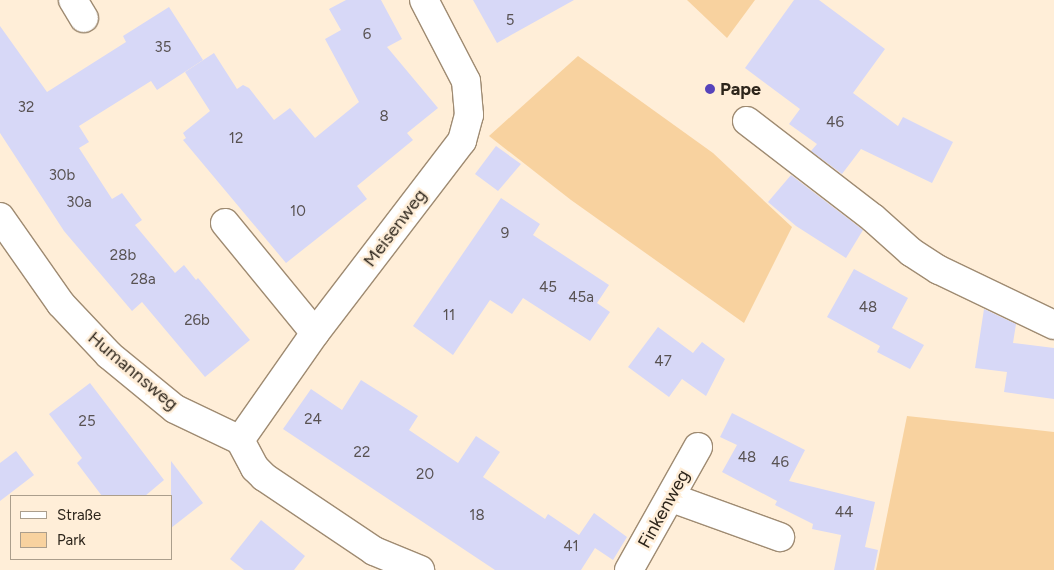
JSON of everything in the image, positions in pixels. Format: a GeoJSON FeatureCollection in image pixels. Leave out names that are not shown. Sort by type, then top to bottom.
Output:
{"type":"FeatureCollection","features":[{"type":"Feature","properties":{"kind":"street","name":"Meisenweg"},"geometry":{"type":"LineString","coordinates":[[240,440],[315,333],[462,141],[469,115],[466,81],[424,0]]}},
{"type":"Feature","properties":{"kind":"street"},"geometry":{"type":"LineString","coordinates":[[747,121],[873,218],[911,252],[940,270],[1054,326]]}},
{"type":"Feature","properties":{"kind":"street","name":"Humannsweg"},"geometry":{"type":"LineString","coordinates":[[0,218],[61,304],[109,355],[175,409],[240,440]]}},
{"type":"Feature","properties":{"kind":"street"},"geometry":{"type":"LineString","coordinates":[[225,223],[315,333]]}},
{"type":"Feature","properties":{"kind":"street"},"geometry":{"type":"LineString","coordinates":[[240,440],[255,468],[264,477],[374,550],[420,570]]}},
{"type":"Feature","properties":{"kind":"street","name":"Finkenweg"},"geometry":{"type":"LineString","coordinates":[[629,570],[672,498],[698,447]]}},
{"type":"Feature","properties":{"kind":"street"},"geometry":{"type":"LineString","coordinates":[[672,498],[780,537]]}},
{"type":"Feature","properties":{"kind":"green space"},"geometry":{"type":"Polygon","coordinates":[[[687,0],[755,0],[727,38],[687,0]]]}},
{"type":"Feature","properties":{"kind":"green space"},"geometry":{"type":"Polygon","coordinates":[[[578,56],[713,153],[792,227],[744,323],[571,200],[489,136],[578,56]]]}},
{"type":"Feature","properties":{"kind":"green space"},"geometry":{"type":"Polygon","coordinates":[[[907,416],[1054,432],[1054,570],[876,570],[907,416]]]}},
{"type":"Feature","properties":{"kind":"building"},"geometry":{"type":"Polygon","coordinates":[[[346,0],[381,0],[402,39],[387,47],[438,108],[407,133],[413,140],[357,186],[367,199],[286,263],[183,140],[186,138],[183,133],[210,111],[185,72],[214,53],[237,89],[243,85],[249,88],[274,120],[290,108],[315,138],[359,102],[325,39],[341,30],[329,9],[346,0]]]}},
{"type":"Feature","properties":{"kind":"building"},"geometry":{"type":"Polygon","coordinates":[[[473,0],[574,0],[497,43],[473,0]]]}},
{"type":"Feature","properties":{"kind":"building"},"geometry":{"type":"Polygon","coordinates":[[[794,0],[819,0],[885,49],[853,93],[898,126],[903,117],[953,142],[932,183],[861,149],[842,174],[811,151],[817,144],[789,124],[800,109],[745,68],[794,0]]]}},
{"type":"Feature","properties":{"kind":"building"},"geometry":{"type":"Polygon","coordinates":[[[169,7],[203,60],[157,90],[151,81],[79,126],[89,142],[79,148],[112,199],[122,193],[142,220],[135,225],[175,273],[184,265],[196,280],[198,278],[250,340],[205,377],[142,302],[132,311],[64,231],[0,133],[0,26],[47,92],[126,42],[123,36],[169,7]]]}},
{"type":"Feature","properties":{"kind":"building"},"geometry":{"type":"Polygon","coordinates":[[[496,146],[521,164],[498,191],[475,174],[496,146]]]}},
{"type":"Feature","properties":{"kind":"building"},"geometry":{"type":"Polygon","coordinates":[[[791,175],[863,230],[846,258],[796,226],[768,202],[791,175]]]}},
{"type":"Feature","properties":{"kind":"building"},"geometry":{"type":"Polygon","coordinates":[[[501,198],[540,224],[533,235],[609,285],[597,303],[610,312],[590,341],[523,298],[512,314],[490,300],[453,355],[413,326],[501,198]]]}},
{"type":"Feature","properties":{"kind":"building"},"geometry":{"type":"Polygon","coordinates":[[[854,269],[908,298],[892,328],[924,345],[910,369],[877,352],[880,346],[827,317],[854,269]]]}},
{"type":"Feature","properties":{"kind":"building"},"geometry":{"type":"Polygon","coordinates":[[[984,309],[1016,324],[1013,343],[1054,348],[1054,399],[1004,392],[1007,372],[975,368],[984,309]]]}},
{"type":"Feature","properties":{"kind":"building"},"geometry":{"type":"Polygon","coordinates":[[[658,327],[693,353],[702,342],[725,359],[706,396],[682,379],[669,397],[628,367],[658,327]]]}},
{"type":"Feature","properties":{"kind":"building"},"geometry":{"type":"Polygon","coordinates":[[[361,380],[418,416],[409,430],[458,463],[476,436],[500,452],[483,477],[545,519],[548,514],[579,535],[594,513],[627,537],[613,560],[595,548],[581,570],[495,570],[283,429],[311,389],[342,410],[361,380]]]}},
{"type":"Feature","properties":{"kind":"building"},"geometry":{"type":"Polygon","coordinates":[[[90,383],[164,480],[146,495],[101,495],[77,463],[82,458],[49,414],[90,383]]]}},
{"type":"Feature","properties":{"kind":"building"},"geometry":{"type":"Polygon","coordinates":[[[732,413],[805,450],[789,481],[875,502],[865,547],[878,550],[874,570],[834,570],[841,535],[812,529],[813,524],[775,505],[777,501],[722,472],[737,445],[720,437],[732,413]]]}},
{"type":"Feature","properties":{"kind":"building"},"geometry":{"type":"Polygon","coordinates":[[[16,451],[34,475],[0,501],[0,463],[16,451]]]}},
{"type":"Feature","properties":{"kind":"building"},"geometry":{"type":"Polygon","coordinates":[[[171,461],[203,503],[172,527],[171,461]]]}},
{"type":"Feature","properties":{"kind":"building"},"geometry":{"type":"Polygon","coordinates":[[[261,520],[305,556],[294,570],[244,570],[230,559],[261,520]]]}},
{"type":"Feature","properties":{"kind":"place","name":"Pape"},"geometry":{"type":"Point","coordinates":[710,89]}}]}
